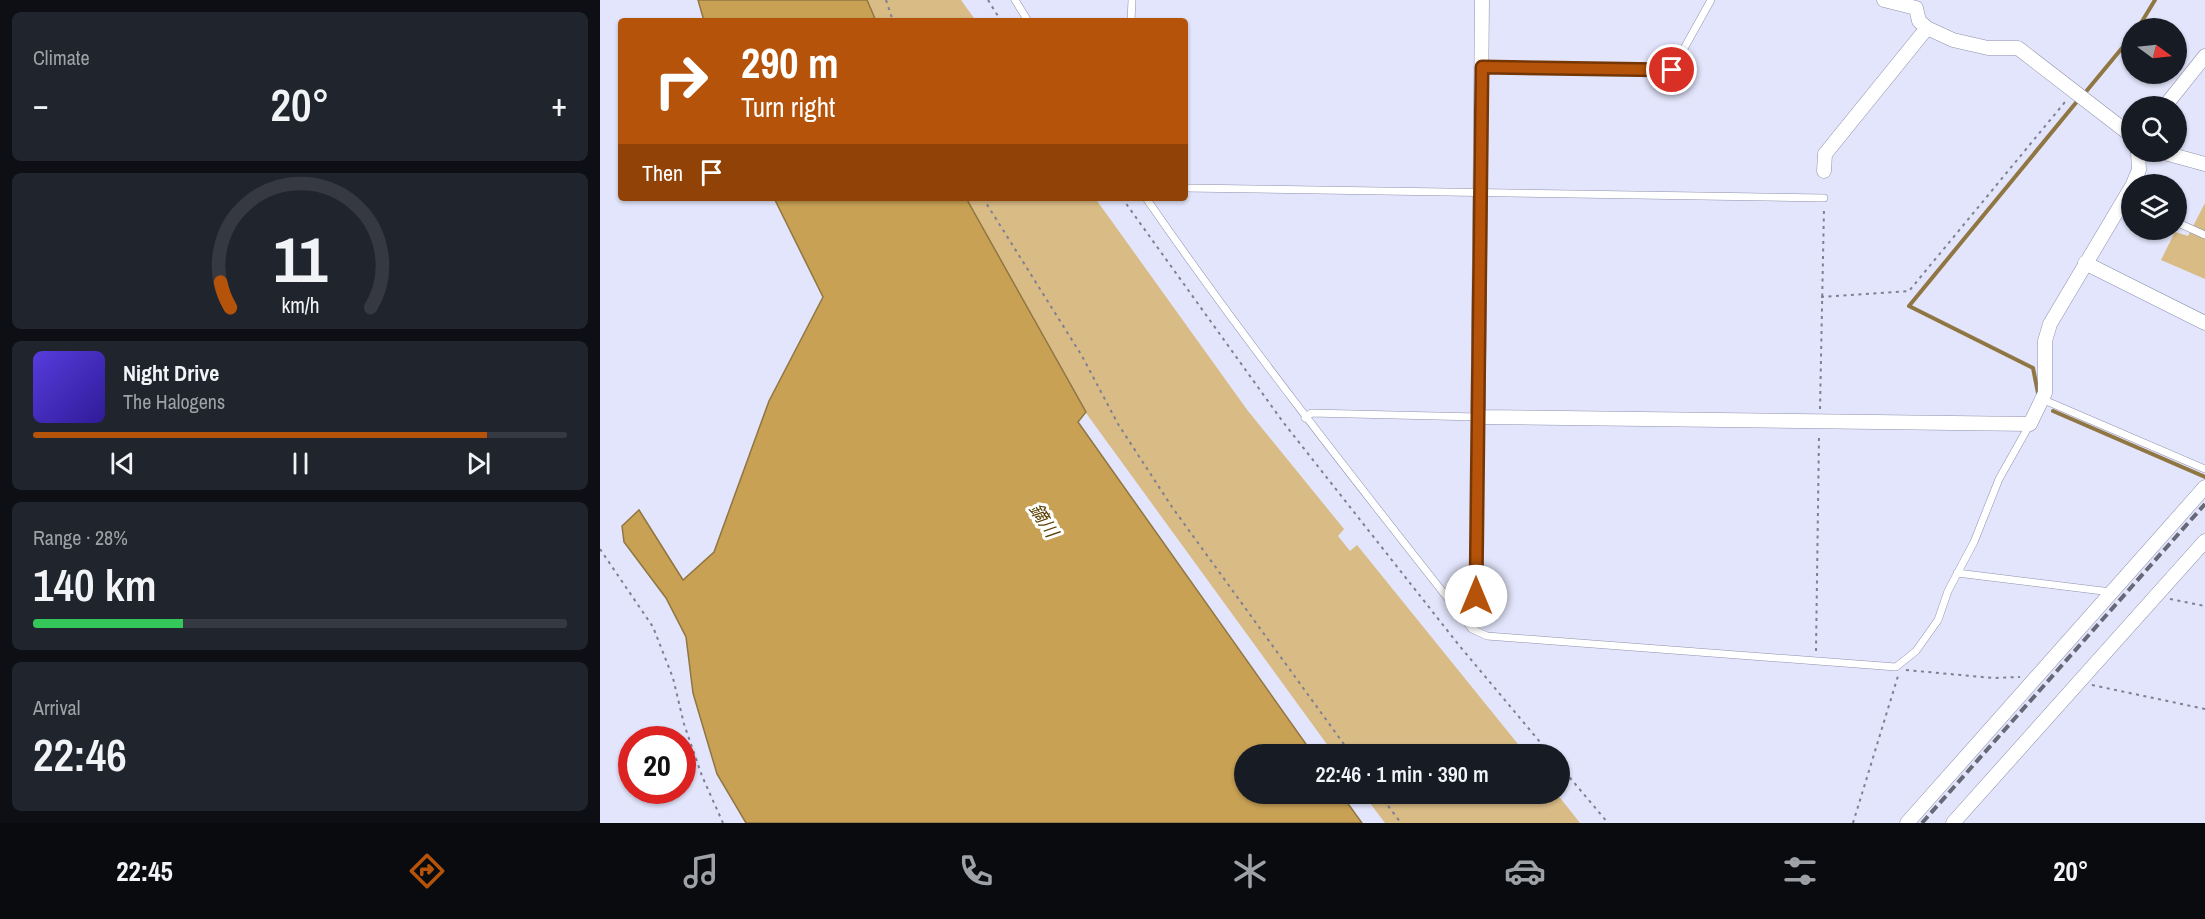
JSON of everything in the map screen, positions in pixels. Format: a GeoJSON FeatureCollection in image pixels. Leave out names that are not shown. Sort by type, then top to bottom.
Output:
{"type":"FeatureCollection","features":[{"type":"Feature","properties":{"kind":"street"},"geometry":{"type":"LineString","coordinates":[[1482,0],[1478,417],[2030,424],[2044,400],[2046,334],[2060,304],[2121,207]]}},
{"type":"Feature","properties":{"kind":"street"},"geometry":{"type":"LineString","coordinates":[[1884,0],[1919,4],[1919,21],[1927,28],[1972,46],[2018,48],[2121,127]]}},
{"type":"Feature","properties":{"kind":"street"},"geometry":{"type":"LineString","coordinates":[[1824,171],[1825,154],[1927,28]]}},
{"type":"Feature","properties":{"kind":"street"},"geometry":{"type":"LineString","coordinates":[[2173,96],[2205,56]]}},
{"type":"Feature","properties":{"kind":"street"},"geometry":{"type":"LineString","coordinates":[[2187,159],[2205,164]]}},
{"type":"Feature","properties":{"kind":"street"},"geometry":{"type":"LineString","coordinates":[[2085,262],[2205,323]]}},
{"type":"Feature","properties":{"kind":"street"},"geometry":{"type":"LineString","coordinates":[[1908,823],[2205,487]]}},
{"type":"Feature","properties":{"kind":"street"},"geometry":{"type":"LineString","coordinates":[[1953,823],[2154,596],[2205,542]]}},
{"type":"Feature","properties":{"kind":"lane"},"geometry":{"type":"LineString","coordinates":[[1015,0],[1026,18]]}},
{"type":"Feature","properties":{"kind":"lane"},"geometry":{"type":"LineString","coordinates":[[1131,18],[1132,0]]}},
{"type":"Feature","properties":{"kind":"lane"},"geometry":{"type":"LineString","coordinates":[[1482,67],[1672,70],[1711,0]]}},
{"type":"Feature","properties":{"kind":"lane"},"geometry":{"type":"LineString","coordinates":[[1188,188],[1479,195],[1824,198]]}},
{"type":"Feature","properties":{"kind":"lane"},"geometry":{"type":"LineString","coordinates":[[1148,201],[1225,311],[1305,418],[1472,629],[1486,636],[1898,666],[1929,636],[1957,573],[1974,542],[2007,462],[2030,424]]}},
{"type":"Feature","properties":{"kind":"lane"},"geometry":{"type":"LineString","coordinates":[[2187,227],[2205,235]]}},
{"type":"Feature","properties":{"kind":"lane"},"geometry":{"type":"LineString","coordinates":[[2044,400],[2205,469]]}},
{"type":"Feature","properties":{"kind":"lane"},"geometry":{"type":"LineString","coordinates":[[1305,418],[1311,413],[1478,417],[1476,618],[1472,629]]}},
{"type":"Feature","properties":{"kind":"lane"},"geometry":{"type":"LineString","coordinates":[[1957,573],[2111,592]]}},
{"type":"Feature","properties":{"kind":"path"},"geometry":{"type":"LineString","coordinates":[[885,0],[892,18]]}},
{"type":"Feature","properties":{"kind":"path"},"geometry":{"type":"LineString","coordinates":[[988,0],[999,18]]}},
{"type":"Feature","properties":{"kind":"path"},"geometry":{"type":"LineString","coordinates":[[1821,297],[1909,291],[2074,91]]}},
{"type":"Feature","properties":{"kind":"path"},"geometry":{"type":"LineString","coordinates":[[985,201],[1082,356],[1118,424],[1172,507],[1344,744]]}},
{"type":"Feature","properties":{"kind":"path"},"geometry":{"type":"LineString","coordinates":[[1124,201],[1282,422],[1458,644],[1542,744]]}},
{"type":"Feature","properties":{"kind":"path"},"geometry":{"type":"LineString","coordinates":[[600,549],[653,627],[673,678],[684,724],[702,776],[723,823]]}},
{"type":"Feature","properties":{"kind":"path"},"geometry":{"type":"LineString","coordinates":[[2154,596],[2205,606]]}},
{"type":"Feature","properties":{"kind":"path"},"geometry":{"type":"LineString","coordinates":[[1853,823],[1898,681],[1898,666],[1912,672],[1993,678],[2023,677],[2034,682]]}},
{"type":"Feature","properties":{"kind":"path"},"geometry":{"type":"LineString","coordinates":[[2078,682],[2205,709]]}},
{"type":"Feature","properties":{"kind":"path"},"geometry":{"type":"LineString","coordinates":[[1570,778],[1608,823]]}},
{"type":"Feature","properties":{"kind":"path"},"geometry":{"type":"LineString","coordinates":[[1387,804],[1401,823]]}},
{"type":"Feature","properties":{"kind":"shaded area"},"geometry":{"type":"Polygon","coordinates":[[[867,0],[961,0],[974,18],[875,18],[867,0]]]}},
{"type":"Feature","properties":{"kind":"shaded area"},"geometry":{"type":"Polygon","coordinates":[[[968,201],[1097,201],[1248,411],[1344,529],[1338,536],[1350,551],[1357,545],[1518,744],[1327,744],[1086,413],[968,201]]]}},
{"type":"Feature","properties":{"kind":"shaded area"},"geometry":{"type":"Polygon","coordinates":[[[2205,203],[2205,279],[2161,260],[2171,240],[2187,240],[2205,203]]]}},
{"type":"Feature","properties":{"kind":"shaded area"},"geometry":{"type":"Polygon","coordinates":[[[1371,804],[1565,804],[1580,823],[1385,823],[1371,804]]]}},
{"type":"Feature","properties":{"kind":"water"},"geometry":{"type":"Polygon","coordinates":[[[698,0],[867,0],[875,18],[703,18],[698,0]]]}},
{"type":"Feature","properties":{"kind":"water","name":"鏑川"},"geometry":{"type":"Polygon","coordinates":[[[775,201],[968,201],[1086,412],[1078,422],[1306,744],[1234,744],[1234,804],[1348,804],[1362,823],[746,823],[717,774],[693,693],[686,637],[666,598],[624,542],[622,526],[639,510],[683,580],[714,552],[769,401],[823,297],[775,201]]]}},
{"type":"Feature","properties":{"kind":"waterway"},"geometry":{"type":"LineString","coordinates":[[2144,18],[2155,0]]}},
{"type":"Feature","properties":{"kind":"waterway"},"geometry":{"type":"LineString","coordinates":[[2084,94],[2121,49]]}},
{"type":"Feature","properties":{"kind":"waterway"},"geometry":{"type":"LineString","coordinates":[[2038,393],[2033,368],[1909,306],[2079,99]]}},
{"type":"Feature","properties":{"kind":"waterway"},"geometry":{"type":"LineString","coordinates":[[2053,411],[2205,477]]}},
{"type":"Feature","properties":{"kind":"railway"},"geometry":{"type":"LineString","coordinates":[[1922,823],[2205,504]]}},
{"type":"Feature","properties":{"kind":"route"},"geometry":{"type":"LineString","coordinates":[[1476,596],[1482,67],[1672,70]]}}]}
